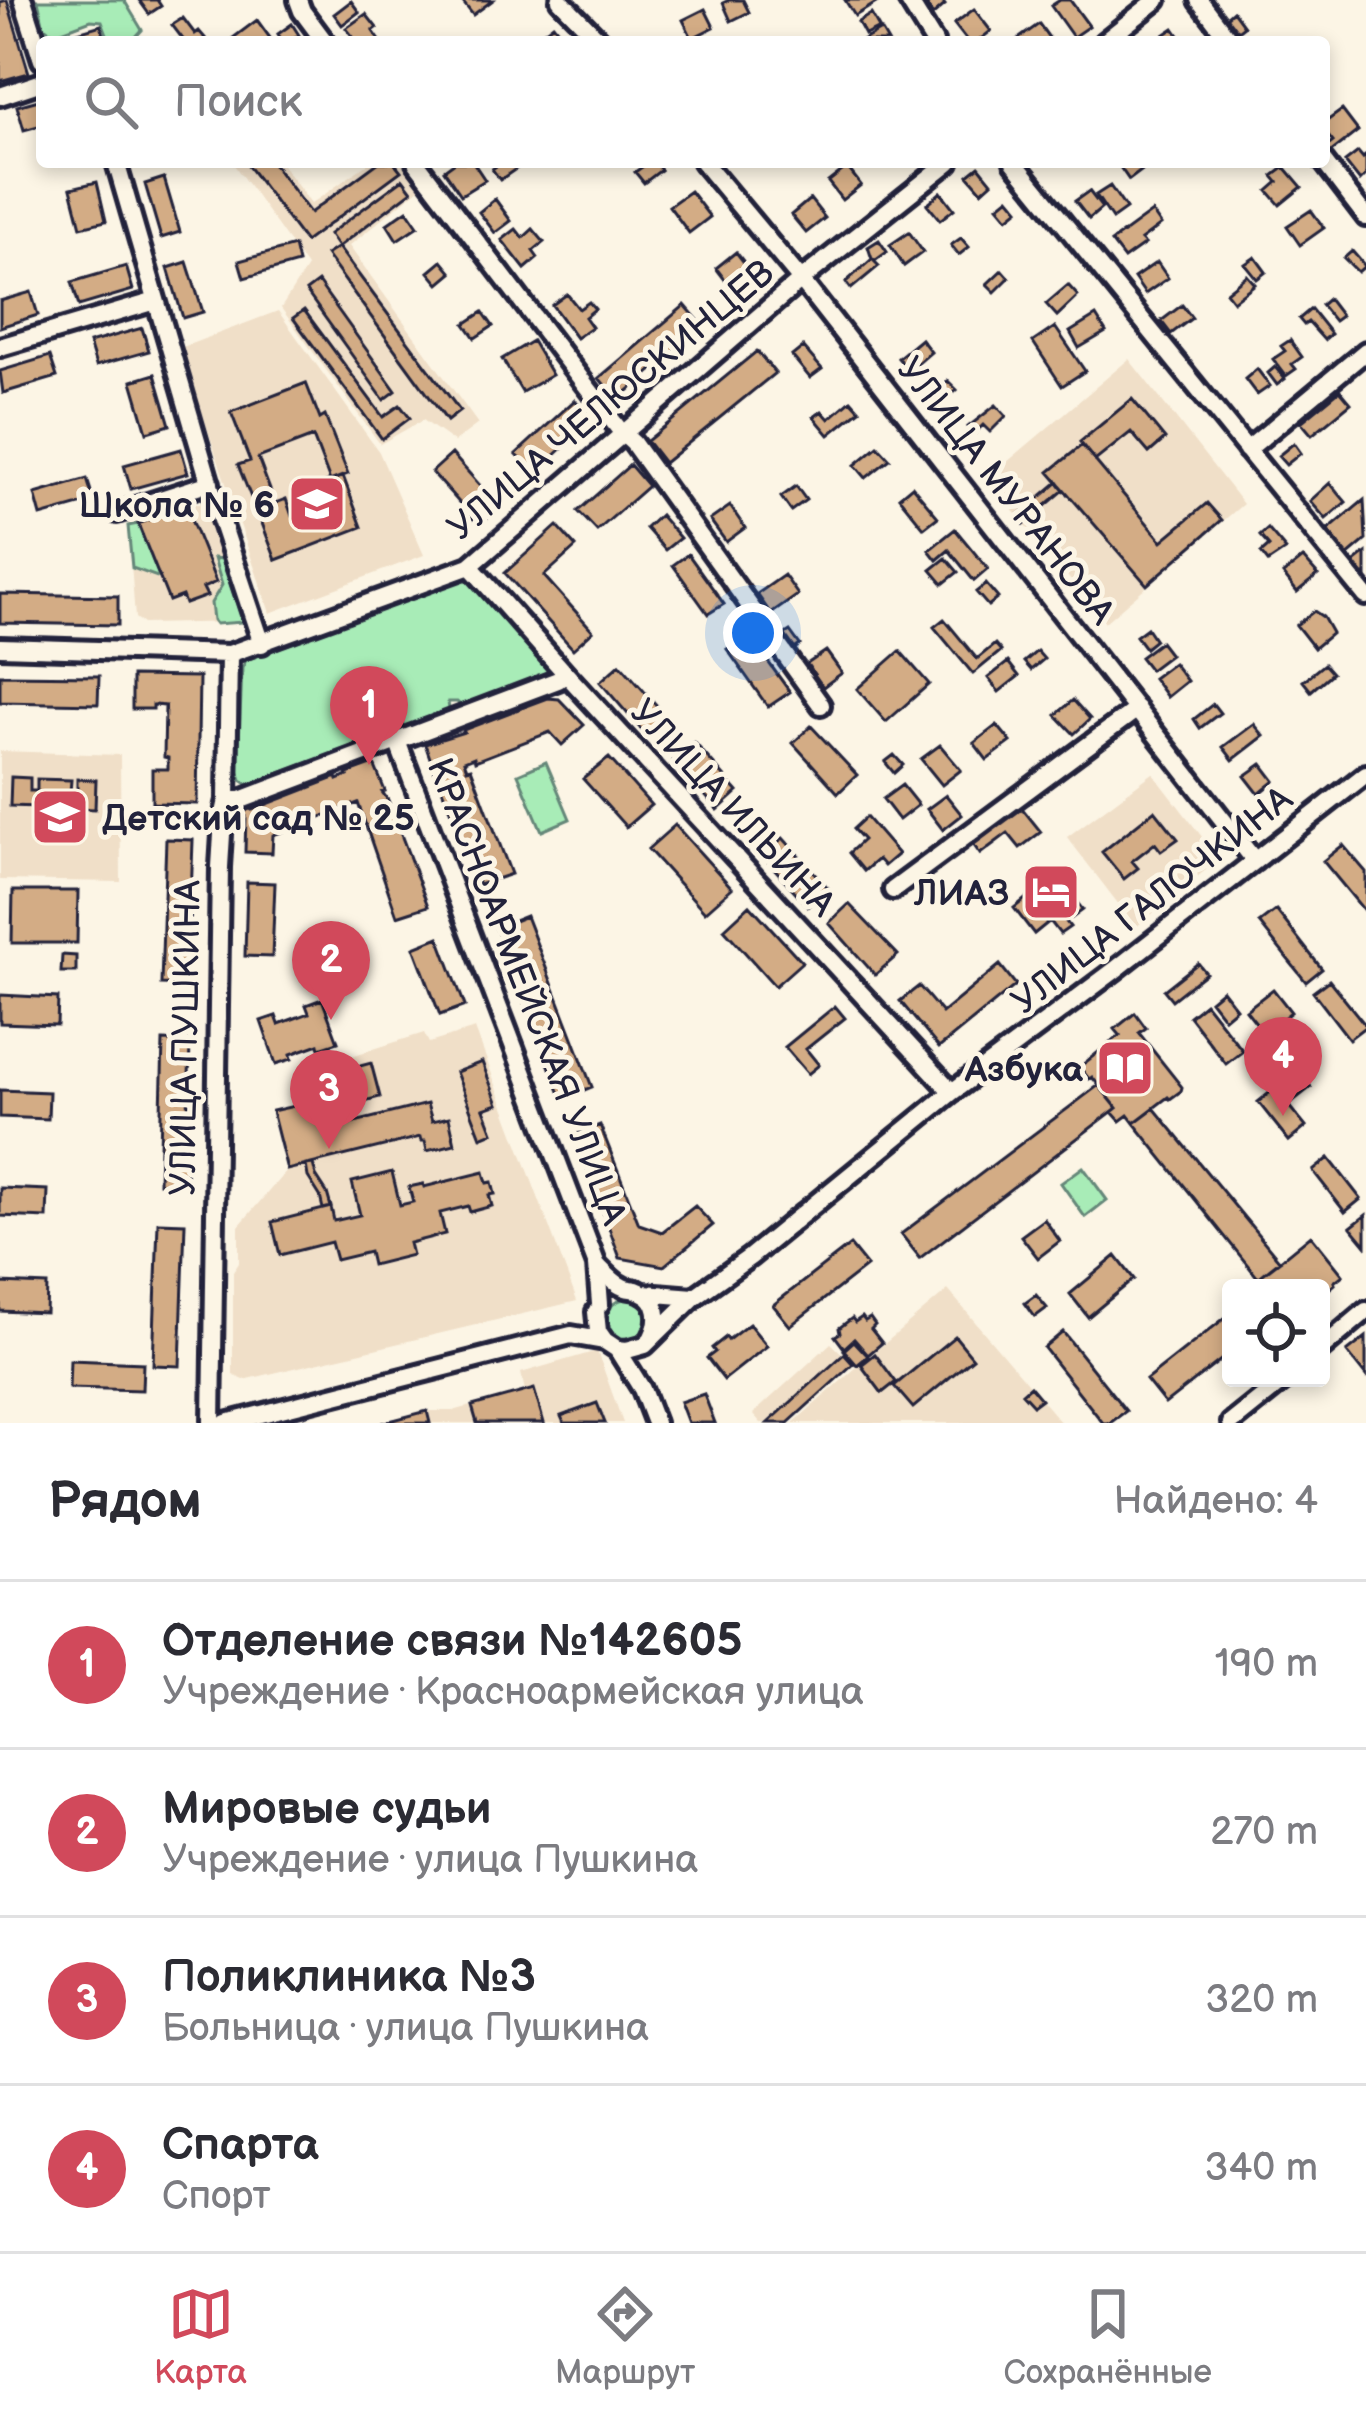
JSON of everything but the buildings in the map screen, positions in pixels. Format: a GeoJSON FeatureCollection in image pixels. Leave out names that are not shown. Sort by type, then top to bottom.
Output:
{"type":"FeatureCollection","features":[{"type":"Feature","properties":{"kind":"street"},"geometry":{"type":"LineString","coordinates":[[23,0],[36,41]]}},
{"type":"Feature","properties":{"kind":"street"},"geometry":{"type":"LineString","coordinates":[[298,0],[321,36]]}},
{"type":"Feature","properties":{"kind":"street"},"geometry":{"type":"LineString","coordinates":[[560,0],[595,36]]}},
{"type":"Feature","properties":{"kind":"street"},"geometry":{"type":"LineString","coordinates":[[908,0],[930,36]]}},
{"type":"Feature","properties":{"kind":"street"},"geometry":{"type":"LineString","coordinates":[[1112,36],[1157,0]]}},
{"type":"Feature","properties":{"kind":"street"},"geometry":{"type":"LineString","coordinates":[[1199,0],[1226,36]]}},
{"type":"Feature","properties":{"kind":"street"},"geometry":{"type":"LineString","coordinates":[[0,95],[36,84]]}},
{"type":"Feature","properties":{"kind":"street"},"geometry":{"type":"LineString","coordinates":[[118,168],[262,644]]}},
{"type":"Feature","properties":{"kind":"street"},"geometry":{"type":"LineString","coordinates":[[421,168],[645,458],[821,705]]}},
{"type":"Feature","properties":{"kind":"street","name":"УЛИЦА МУРАНОВА"},"geometry":{"type":"LineString","coordinates":[[708,168],[1256,861]]}},
{"type":"Feature","properties":{"kind":"street","name":"УЛИЦА ЧЕЛЮСКИНЦЕВ"},"geometry":{"type":"LineString","coordinates":[[0,647],[229,655],[470,566],[801,280],[941,168]]}},
{"type":"Feature","properties":{"kind":"street"},"geometry":{"type":"LineString","coordinates":[[1019,168],[1366,596]]}},
{"type":"Feature","properties":{"kind":"street"},"geometry":{"type":"LineString","coordinates":[[1329,168],[1366,217]]}},
{"type":"Feature","properties":{"kind":"street"},"geometry":{"type":"LineString","coordinates":[[0,347],[156,301]]}},
{"type":"Feature","properties":{"kind":"street"},"geometry":{"type":"LineString","coordinates":[[1247,449],[1366,351]]}},
{"type":"Feature","properties":{"kind":"street"},"geometry":{"type":"LineString","coordinates":[[117,513],[210,483]]}},
{"type":"Feature","properties":{"kind":"street","name":"УЛИЦА ИЛЬИНА"},"geometry":{"type":"LineString","coordinates":[[470,566],[952,1092]]}},
{"type":"Feature","properties":{"kind":"street","name":"УЛИЦА ПУШКИНА"},"geometry":{"type":"LineString","coordinates":[[212,1423],[220,867],[229,655]]}},
{"type":"Feature","properties":{"kind":"street"},"geometry":{"type":"LineString","coordinates":[[226,800],[241,800],[566,674]]}},
{"type":"Feature","properties":{"kind":"street"},"geometry":{"type":"LineString","coordinates":[[893,890],[1137,710]]}},
{"type":"Feature","properties":{"kind":"street","name":"КРАСНОАРМЕЙСКАЯ УЛИЦА"},"geometry":{"type":"LineString","coordinates":[[397,741],[597,1265]]}},
{"type":"Feature","properties":{"kind":"street","name":"УЛИЦА ГАЛОЧКИНА"},"geometry":{"type":"LineString","coordinates":[[648,1341],[694,1297],[952,1092],[1366,775]]}},
{"type":"Feature","properties":{"kind":"street"},"geometry":{"type":"LineString","coordinates":[[597,1265],[624,1289]]}},
{"type":"Feature","properties":{"kind":"street"},"geometry":{"type":"LineString","coordinates":[[597,1265],[598,1331],[642,1389],[655,1423]]}},
{"type":"Feature","properties":{"kind":"street"},"geometry":{"type":"LineString","coordinates":[[571,1335],[616,1291],[694,1297]]}},
{"type":"Feature","properties":{"kind":"street"},"geometry":{"type":"LineString","coordinates":[[642,1389],[648,1341],[658,1324],[653,1301],[644,1293]]}},
{"type":"Feature","properties":{"kind":"street"},"geometry":{"type":"LineString","coordinates":[[1330,1341],[1366,1311]]}},
{"type":"Feature","properties":{"kind":"street"},"geometry":{"type":"LineString","coordinates":[[226,1423],[571,1335],[635,1349],[648,1341]]}},
{"type":"Feature","properties":{"kind":"street"},"geometry":{"type":"LineString","coordinates":[[1231,1423],[1276,1387]]}},
{"type":"Feature","properties":{"kind":"shaded area"},"geometry":{"type":"Polygon","coordinates":[[[236,168],[284,168],[311,204],[362,168],[405,168],[420,188],[349,246],[478,424],[454,442],[423,420],[380,444],[281,308],[307,267],[236,168]]]}},
{"type":"Feature","properties":{"kind":"shaded area","name":"Школа № 6"},"geometry":{"type":"Polygon","coordinates":[[[278,311],[379,452],[424,555],[270,613],[180,348],[278,311]]]}},
{"type":"Feature","properties":{"kind":"shaded area"},"geometry":{"type":"Polygon","coordinates":[[[1129,359],[1243,504],[1105,622],[987,479],[1129,359]]]}},
{"type":"Feature","properties":{"kind":"shaded area"},"geometry":{"type":"Polygon","coordinates":[[[185,501],[204,504],[243,622],[143,624],[135,618],[128,522],[185,501]]]}},
{"type":"Feature","properties":{"kind":"shaded area","name":"Детский сад № 25"},"geometry":{"type":"Polygon","coordinates":[[[0,751],[120,755],[121,882],[0,880],[0,751]]]}},
{"type":"Feature","properties":{"kind":"shaded area"},"geometry":{"type":"Polygon","coordinates":[[[1153,773],[1219,859],[1136,927],[1067,837],[1153,773]]]}},
{"type":"Feature","properties":{"kind":"shaded area"},"geometry":{"type":"Polygon","coordinates":[[[475,1029],[577,1301],[244,1380],[233,1375],[233,1272],[239,1263],[239,1226],[287,1170],[272,1111],[311,1102],[310,1095],[322,1092],[324,1098],[332,1097],[339,1125],[357,1121],[342,1059],[424,1033],[429,1043],[475,1029]]]}},
{"type":"Feature","properties":{"kind":"shaded area"},"geometry":{"type":"Polygon","coordinates":[[[948,1290],[1061,1423],[793,1423],[857,1367],[948,1290]]]}},
{"type":"Feature","properties":{"kind":"shaded area"},"geometry":{"type":"Polygon","coordinates":[[[831,1343],[853,1364],[788,1423],[761,1423],[753,1414],[831,1343]]]}},
{"type":"Feature","properties":{"kind":"shaded area"},"geometry":{"type":"Polygon","coordinates":[[[597,1351],[623,1423],[382,1423],[427,1411],[453,1411],[525,1391],[521,1373],[597,1351]]]}},
{"type":"Feature","properties":{"kind":"green space"},"geometry":{"type":"Polygon","coordinates":[[[38,0],[124,0],[142,30],[136,36],[108,36],[102,21],[91,20],[54,34],[44,27],[38,0]]]}},
{"type":"Feature","properties":{"kind":"green space"},"geometry":{"type":"Polygon","coordinates":[[[138,524],[160,578],[132,568],[128,526],[138,524]]]}},
{"type":"Feature","properties":{"kind":"green space"},"geometry":{"type":"Polygon","coordinates":[[[214,558],[222,559],[243,622],[216,624],[213,620],[211,603],[222,585],[214,558]]]}},
{"type":"Feature","properties":{"kind":"green space"},"geometry":{"type":"Polygon","coordinates":[[[463,578],[471,579],[548,664],[550,671],[543,678],[485,701],[461,706],[448,702],[449,710],[256,782],[241,780],[242,668],[246,660],[463,578]]]}},
{"type":"Feature","properties":{"kind":"green space"},"geometry":{"type":"Polygon","coordinates":[[[546,762],[570,819],[542,831],[518,774],[546,762]]]}},
{"type":"Feature","properties":{"kind":"green space"},"geometry":{"type":"Polygon","coordinates":[[[1083,1167],[1107,1200],[1085,1217],[1061,1183],[1083,1167]]]}},
{"type":"Feature","properties":{"kind":"green space"},"geometry":{"type":"Polygon","coordinates":[[[627,1299],[642,1305],[648,1320],[642,1335],[627,1341],[612,1335],[606,1320],[612,1305],[627,1299]]]}},
{"type":"Feature","properties":{"kind":"place","name":"Школа № 6"},"geometry":{"type":"Point","coordinates":[317,504]}},
{"type":"Feature","properties":{"kind":"place","name":"Отделение связи №142605"},"geometry":{"type":"Point","coordinates":[369,765]}},
{"type":"Feature","properties":{"kind":"place","name":"Детский сад № 25"},"geometry":{"type":"Point","coordinates":[60,817]}},
{"type":"Feature","properties":{"kind":"place","name":"ЛИАЗ"},"geometry":{"type":"Point","coordinates":[1051,892]}},
{"type":"Feature","properties":{"kind":"place","name":"Мировые судьи"},"geometry":{"type":"Point","coordinates":[331,1020]}},
{"type":"Feature","properties":{"kind":"place","name":"Азбука"},"geometry":{"type":"Point","coordinates":[1125,1068]}},
{"type":"Feature","properties":{"kind":"place","name":"Спарта"},"geometry":{"type":"Point","coordinates":[1283,1116]}},
{"type":"Feature","properties":{"kind":"place","name":"Поликлиника №3"},"geometry":{"type":"Point","coordinates":[329,1149]}}]}
